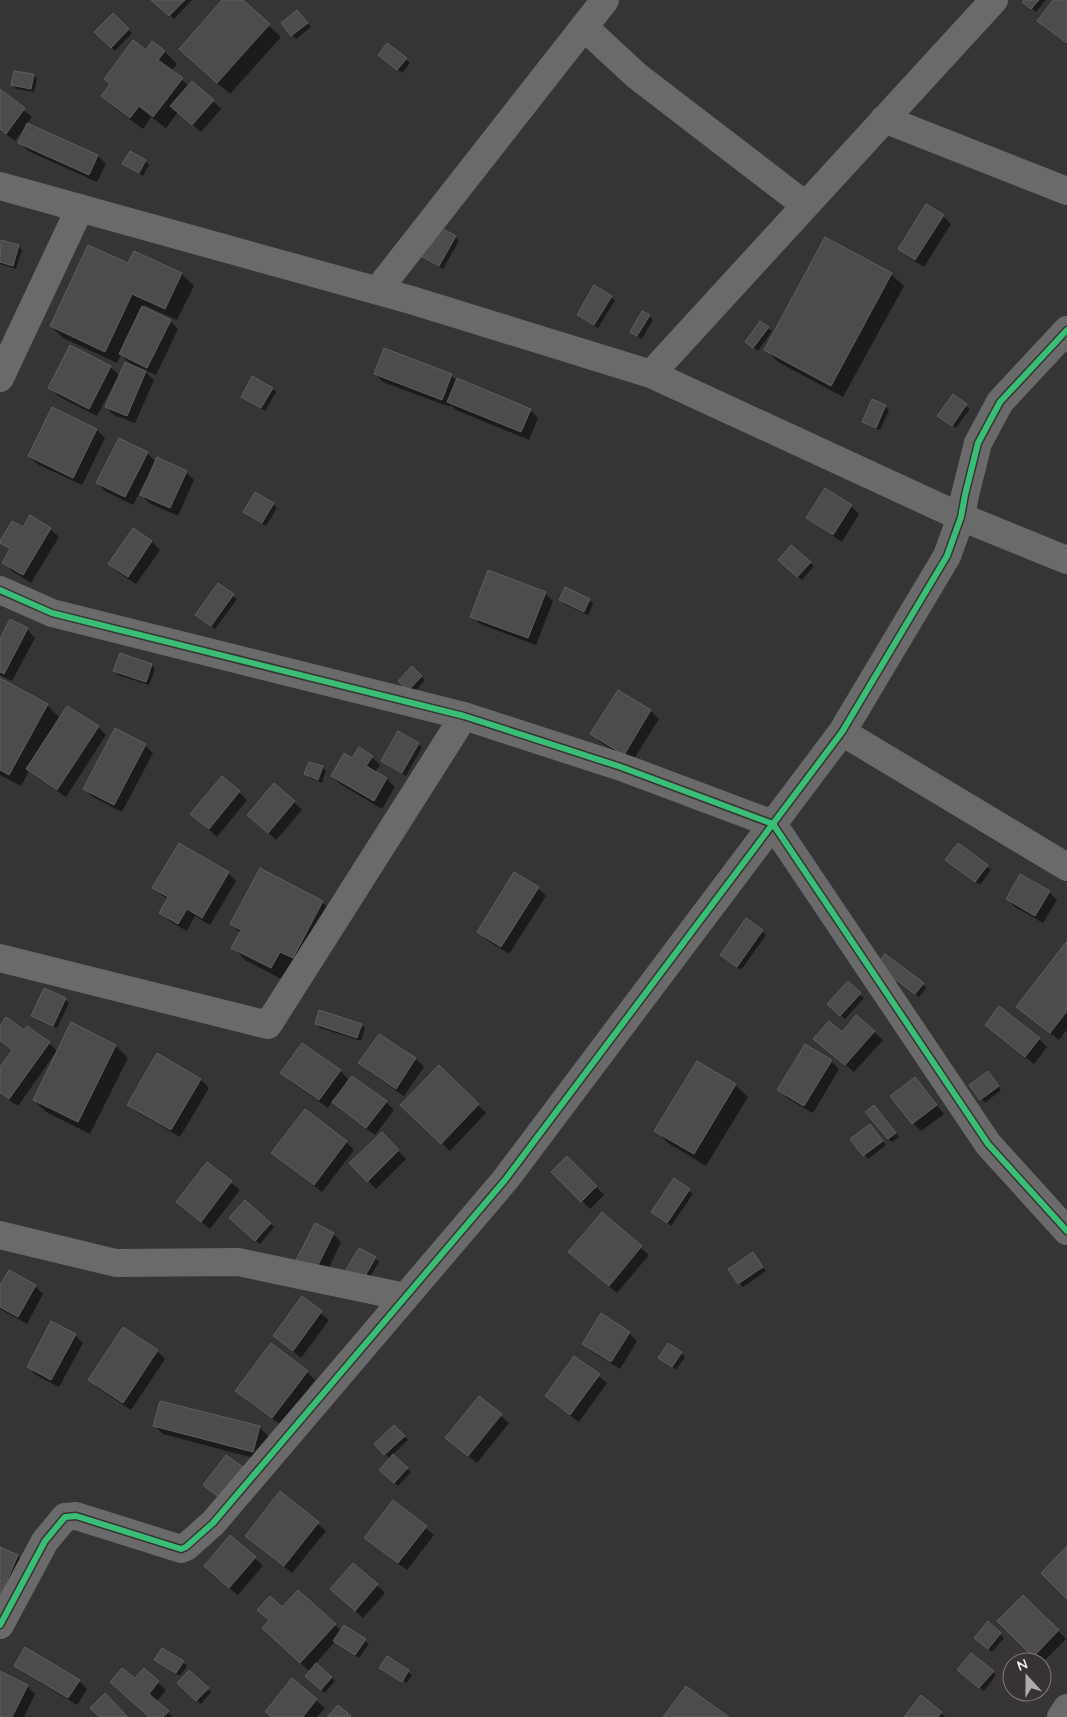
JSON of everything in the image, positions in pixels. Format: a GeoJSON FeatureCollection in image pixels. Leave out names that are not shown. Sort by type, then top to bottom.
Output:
{"type":"FeatureCollection","features":[{"type":"Feature","properties":{"kind":"street"},"geometry":{"type":"LineString","coordinates":[[378,291],[605,0]]}},
{"type":"Feature","properties":{"kind":"street"},"geometry":{"type":"LineString","coordinates":[[651,374],[994,0]]}},
{"type":"Feature","properties":{"kind":"street"},"geometry":{"type":"LineString","coordinates":[[584,27],[637,76],[805,206]]}},
{"type":"Feature","properties":{"kind":"street"},"geometry":{"type":"LineString","coordinates":[[884,119],[1067,192]]}},
{"type":"Feature","properties":{"kind":"street"},"geometry":{"type":"LineString","coordinates":[[0,186],[378,291],[651,374],[961,517],[1067,560]]}},
{"type":"Feature","properties":{"kind":"street"},"geometry":{"type":"LineString","coordinates":[[0,378],[80,208]]}},
{"type":"Feature","properties":{"kind":"street"},"geometry":{"type":"LineString","coordinates":[[0,1625],[44,1541],[65,1517],[76,1516],[181,1549],[186,1547],[212,1523],[505,1180],[842,732],[947,556],[961,517],[978,443],[1000,402],[1067,330]]}},
{"type":"Feature","properties":{"kind":"street"},"geometry":{"type":"LineString","coordinates":[[0,590],[52,613],[464,716],[621,767],[773,824],[988,1144],[1064,1222]]}},
{"type":"Feature","properties":{"kind":"street"},"geometry":{"type":"LineString","coordinates":[[0,958],[268,1025],[464,716]]}},
{"type":"Feature","properties":{"kind":"street"},"geometry":{"type":"LineString","coordinates":[[842,732],[1067,867]]}},
{"type":"Feature","properties":{"kind":"street"},"geometry":{"type":"LineString","coordinates":[[0,1235],[116,1263],[238,1262],[405,1296]]}},
{"type":"Feature","properties":{"kind":"street"},"geometry":{"type":"LineString","coordinates":[[1061,1717],[1067,1708]]}},
{"type":"Feature","properties":{"kind":"building"},"geometry":{"type":"Polygon","coordinates":[[[151,0],[185,0],[169,16],[151,0]]]}},
{"type":"Feature","properties":{"kind":"building"},"geometry":{"type":"Polygon","coordinates":[[[222,0],[243,0],[270,24],[217,83],[179,49],[222,0]]]}},
{"type":"Feature","properties":{"kind":"building"},"geometry":{"type":"Polygon","coordinates":[[[1024,0],[1039,0],[1031,9],[1022,2],[1024,0]]]}},
{"type":"Feature","properties":{"kind":"building"},"geometry":{"type":"Polygon","coordinates":[[[1053,0],[1067,0],[1067,43],[1037,21],[1053,0]]]}},
{"type":"Feature","properties":{"kind":"building"},"geometry":{"type":"Polygon","coordinates":[[[297,10],[308,23],[291,36],[281,23],[297,10]]]}},
{"type":"Feature","properties":{"kind":"building"},"geometry":{"type":"Polygon","coordinates":[[[113,13],[129,29],[111,48],[94,32],[113,13]]]}},
{"type":"Feature","properties":{"kind":"building"},"geometry":{"type":"Polygon","coordinates":[[[133,40],[146,50],[152,41],[165,51],[158,60],[183,78],[153,117],[139,106],[130,118],[101,96],[110,84],[104,79],[133,40]]]}},
{"type":"Feature","properties":{"kind":"building"},"geometry":{"type":"Polygon","coordinates":[[[387,43],[407,58],[397,70],[378,55],[387,43]]]}},
{"type":"Feature","properties":{"kind":"building"},"geometry":{"type":"Polygon","coordinates":[[[14,71],[34,74],[31,89],[11,85],[14,71]]]}},
{"type":"Feature","properties":{"kind":"building"},"geometry":{"type":"Polygon","coordinates":[[[192,81],[214,100],[192,125],[170,106],[192,81]]]}},
{"type":"Feature","properties":{"kind":"building"},"geometry":{"type":"Polygon","coordinates":[[[0,89],[25,108],[6,134],[0,129],[0,89]]]}},
{"type":"Feature","properties":{"kind":"building"},"geometry":{"type":"Polygon","coordinates":[[[27,123],[98,155],[89,175],[18,143],[27,123]]]}},
{"type":"Feature","properties":{"kind":"building"},"geometry":{"type":"Polygon","coordinates":[[[130,151],[146,160],[139,173],[122,164],[130,151]]]}},
{"type":"Feature","properties":{"kind":"building"},"geometry":{"type":"Polygon","coordinates":[[[926,204],[944,215],[915,260],[898,249],[926,204]]]}},
{"type":"Feature","properties":{"kind":"building"},"geometry":{"type":"Polygon","coordinates":[[[438,226],[456,236],[439,266],[421,256],[438,226]]]}},
{"type":"Feature","properties":{"kind":"building"},"geometry":{"type":"Polygon","coordinates":[[[825,237],[892,273],[831,386],[764,350],[825,237]]]}},
{"type":"Feature","properties":{"kind":"building"},"geometry":{"type":"Polygon","coordinates":[[[1,240],[19,245],[13,266],[0,262],[1,240]]]}},
{"type":"Feature","properties":{"kind":"building"},"geometry":{"type":"Polygon","coordinates":[[[88,245],[128,263],[134,251],[182,273],[165,309],[132,294],[105,352],[50,326],[88,245]]]}},
{"type":"Feature","properties":{"kind":"building"},"geometry":{"type":"Polygon","coordinates":[[[594,285],[612,296],[594,325],[577,315],[594,285]]]}},
{"type":"Feature","properties":{"kind":"building"},"geometry":{"type":"Polygon","coordinates":[[[142,306],[171,320],[147,368],[119,354],[142,306]]]}},
{"type":"Feature","properties":{"kind":"building"},"geometry":{"type":"Polygon","coordinates":[[[642,311],[650,315],[637,336],[630,332],[642,311]]]}},
{"type":"Feature","properties":{"kind":"building"},"geometry":{"type":"Polygon","coordinates":[[[760,321],[769,327],[753,348],[745,342],[760,321]]]}},
{"type":"Feature","properties":{"kind":"building"},"geometry":{"type":"Polygon","coordinates":[[[70,345],[111,366],[89,409],[48,388],[70,345]]]}},
{"type":"Feature","properties":{"kind":"building"},"geometry":{"type":"Polygon","coordinates":[[[384,348],[452,374],[442,400],[374,374],[384,348]]]}},
{"type":"Feature","properties":{"kind":"building"},"geometry":{"type":"Polygon","coordinates":[[[125,362],[146,371],[127,416],[105,407],[125,362]]]}},
{"type":"Feature","properties":{"kind":"building"},"geometry":{"type":"Polygon","coordinates":[[[252,376],[273,388],[261,408],[241,397],[252,376]]]}},
{"type":"Feature","properties":{"kind":"building"},"geometry":{"type":"Polygon","coordinates":[[[457,378],[531,409],[521,432],[447,402],[457,378]]]}},
{"type":"Feature","properties":{"kind":"building"},"geometry":{"type":"Polygon","coordinates":[[[953,394],[967,404],[952,426],[937,416],[953,394]]]}},
{"type":"Feature","properties":{"kind":"building"},"geometry":{"type":"Polygon","coordinates":[[[872,399],[886,405],[876,428],[862,422],[872,399]]]}},
{"type":"Feature","properties":{"kind":"building"},"geometry":{"type":"Polygon","coordinates":[[[52,407],[97,429],[73,478],[28,456],[52,407]]]}},
{"type":"Feature","properties":{"kind":"building"},"geometry":{"type":"Polygon","coordinates":[[[119,438],[148,452],[125,497],[96,483],[119,438]]]}},
{"type":"Feature","properties":{"kind":"building"},"geometry":{"type":"Polygon","coordinates":[[[157,457],[187,471],[170,508],[140,495],[157,457]]]}},
{"type":"Feature","properties":{"kind":"building"},"geometry":{"type":"Polygon","coordinates":[[[825,488],[852,505],[833,535],[806,518],[825,488]]]}},
{"type":"Feature","properties":{"kind":"building"},"geometry":{"type":"Polygon","coordinates":[[[255,492],[274,503],[262,523],[243,512],[255,492]]]}},
{"type":"Feature","properties":{"kind":"building"},"geometry":{"type":"Polygon","coordinates":[[[30,515],[51,528],[23,575],[2,563],[10,549],[0,543],[0,541],[12,521],[23,527],[30,515]]]}},
{"type":"Feature","properties":{"kind":"building"},"geometry":{"type":"Polygon","coordinates":[[[133,528],[152,541],[128,577],[108,564],[133,528]]]}},
{"type":"Feature","properties":{"kind":"building"},"geometry":{"type":"Polygon","coordinates":[[[791,545],[811,562],[797,577],[778,560],[791,545]]]}},
{"type":"Feature","properties":{"kind":"building"},"geometry":{"type":"Polygon","coordinates":[[[488,570],[546,592],[528,638],[470,617],[488,570]]]}},
{"type":"Feature","properties":{"kind":"building"},"geometry":{"type":"Polygon","coordinates":[[[218,583],[234,594],[211,626],[195,615],[218,583]]]}},
{"type":"Feature","properties":{"kind":"building"},"geometry":{"type":"Polygon","coordinates":[[[565,587],[590,599],[584,612],[559,600],[565,587]]]}},
{"type":"Feature","properties":{"kind":"building"},"geometry":{"type":"Polygon","coordinates":[[[10,619],[28,628],[4,674],[0,672],[0,639],[10,619]]]}},
{"type":"Feature","properties":{"kind":"building"},"geometry":{"type":"Polygon","coordinates":[[[120,653],[152,664],[146,682],[113,671],[120,653]]]}},
{"type":"Feature","properties":{"kind":"building"},"geometry":{"type":"Polygon","coordinates":[[[412,666],[422,676],[408,691],[398,681],[412,666]]]}},
{"type":"Feature","properties":{"kind":"building"},"geometry":{"type":"Polygon","coordinates":[[[0,678],[48,704],[9,775],[0,770],[0,678]]]}},
{"type":"Feature","properties":{"kind":"building"},"geometry":{"type":"Polygon","coordinates":[[[618,690],[651,710],[624,755],[590,734],[618,690]]]}},
{"type":"Feature","properties":{"kind":"building"},"geometry":{"type":"Polygon","coordinates":[[[67,706],[99,726],[57,790],[26,769],[67,706]]]}},
{"type":"Feature","properties":{"kind":"building"},"geometry":{"type":"Polygon","coordinates":[[[115,728],[146,744],[114,805],[83,789],[115,728]]]}},
{"type":"Feature","properties":{"kind":"building"},"geometry":{"type":"Polygon","coordinates":[[[398,731],[419,743],[402,773],[381,761],[398,731]]]}},
{"type":"Feature","properties":{"kind":"building"},"geometry":{"type":"Polygon","coordinates":[[[359,747],[373,756],[366,766],[387,778],[374,801],[331,776],[344,753],[352,758],[359,747]]]}},
{"type":"Feature","properties":{"kind":"building"},"geometry":{"type":"Polygon","coordinates":[[[309,762],[323,766],[318,780],[304,774],[309,762]]]}},
{"type":"Feature","properties":{"kind":"building"},"geometry":{"type":"Polygon","coordinates":[[[222,776],[240,791],[209,829],[190,814],[222,776]]]}},
{"type":"Feature","properties":{"kind":"building"},"geometry":{"type":"Polygon","coordinates":[[[274,783],[295,801],[268,833],[247,815],[274,783]]]}},
{"type":"Feature","properties":{"kind":"building"},"geometry":{"type":"Polygon","coordinates":[[[179,843],[229,872],[202,918],[187,909],[178,924],[159,913],[168,897],[152,888],[179,843]]]}},
{"type":"Feature","properties":{"kind":"building"},"geometry":{"type":"Polygon","coordinates":[[[958,843],[988,865],[975,882],[945,860],[958,843]]]}},
{"type":"Feature","properties":{"kind":"building"},"geometry":{"type":"Polygon","coordinates":[[[260,868],[323,901],[293,958],[280,952],[271,968],[231,948],[241,930],[230,924],[260,868]]]}},
{"type":"Feature","properties":{"kind":"building"},"geometry":{"type":"Polygon","coordinates":[[[514,872],[539,887],[501,947],[477,932],[514,872]]]}},
{"type":"Feature","properties":{"kind":"building"},"geometry":{"type":"Polygon","coordinates":[[[1020,874],[1050,891],[1035,916],[1006,899],[1020,874]]]}},
{"type":"Feature","properties":{"kind":"building"},"geometry":{"type":"Polygon","coordinates":[[[746,918],[763,930],[737,967],[720,955],[746,918]]]}},
{"type":"Feature","properties":{"kind":"building"},"geometry":{"type":"Polygon","coordinates":[[[1067,941],[1067,1011],[1050,1033],[1016,1007],[1067,941]]]}},
{"type":"Feature","properties":{"kind":"building"},"geometry":{"type":"Polygon","coordinates":[[[885,954],[924,983],[915,994],[876,965],[885,954]]]}},
{"type":"Feature","properties":{"kind":"building"},"geometry":{"type":"Polygon","coordinates":[[[848,981],[861,993],[840,1016],[827,1004],[848,981]]]}},
{"type":"Feature","properties":{"kind":"building"},"geometry":{"type":"Polygon","coordinates":[[[44,988],[66,998],[53,1026],[31,1016],[44,988]]]}},
{"type":"Feature","properties":{"kind":"building"},"geometry":{"type":"Polygon","coordinates":[[[999,1006],[1040,1038],[1025,1057],[985,1025],[999,1006]]]}},
{"type":"Feature","properties":{"kind":"building"},"geometry":{"type":"Polygon","coordinates":[[[319,1010],[362,1024],[357,1038],[315,1024],[319,1010]]]}},
{"type":"Feature","properties":{"kind":"building"},"geometry":{"type":"Polygon","coordinates":[[[856,1015],[875,1031],[845,1065],[813,1039],[829,1021],[842,1032],[856,1015]]]}},
{"type":"Feature","properties":{"kind":"building"},"geometry":{"type":"Polygon","coordinates":[[[6,1017],[24,1030],[27,1026],[50,1042],[9,1099],[0,1093],[0,1067],[12,1050],[0,1041],[0,1026],[6,1017]]]}},
{"type":"Feature","properties":{"kind":"building"},"geometry":{"type":"Polygon","coordinates":[[[71,1022],[116,1045],[78,1122],[33,1100],[71,1022]]]}},
{"type":"Feature","properties":{"kind":"building"},"geometry":{"type":"Polygon","coordinates":[[[379,1034],[416,1058],[396,1089],[358,1063],[379,1034]]]}},
{"type":"Feature","properties":{"kind":"building"},"geometry":{"type":"Polygon","coordinates":[[[302,1043],[341,1070],[319,1100],[280,1073],[302,1043]]]}},
{"type":"Feature","properties":{"kind":"building"},"geometry":{"type":"Polygon","coordinates":[[[805,1044],[832,1060],[804,1106],[777,1090],[805,1044]]]}},
{"type":"Feature","properties":{"kind":"building"},"geometry":{"type":"Polygon","coordinates":[[[157,1053],[201,1079],[171,1130],[127,1105],[157,1053]]]}},
{"type":"Feature","properties":{"kind":"building"},"geometry":{"type":"Polygon","coordinates":[[[697,1061],[736,1084],[694,1154],[654,1131],[697,1061]]]}},
{"type":"Feature","properties":{"kind":"building"},"geometry":{"type":"Polygon","coordinates":[[[439,1065],[479,1104],[441,1144],[400,1105],[439,1065]]]}},
{"type":"Feature","properties":{"kind":"building"},"geometry":{"type":"Polygon","coordinates":[[[988,1071],[999,1086],[980,1100],[969,1085],[988,1071]]]}},
{"type":"Feature","properties":{"kind":"building"},"geometry":{"type":"Polygon","coordinates":[[[352,1076],[387,1101],[366,1128],[332,1102],[352,1076]]]}},
{"type":"Feature","properties":{"kind":"building"},"geometry":{"type":"Polygon","coordinates":[[[915,1077],[937,1105],[912,1124],[890,1096],[915,1077]]]}},
{"type":"Feature","properties":{"kind":"building"},"geometry":{"type":"Polygon","coordinates":[[[874,1105],[896,1133],[888,1139],[865,1112],[874,1105]]]}},
{"type":"Feature","properties":{"kind":"building"},"geometry":{"type":"Polygon","coordinates":[[[305,1109],[347,1141],[314,1185],[271,1153],[305,1109]]]}},
{"type":"Feature","properties":{"kind":"building"},"geometry":{"type":"Polygon","coordinates":[[[870,1124],[883,1141],[863,1156],[850,1139],[870,1124]]]}},
{"type":"Feature","properties":{"kind":"building"},"geometry":{"type":"Polygon","coordinates":[[[382,1132],[399,1150],[367,1182],[349,1163],[382,1132]]]}},
{"type":"Feature","properties":{"kind":"building"},"geometry":{"type":"Polygon","coordinates":[[[567,1156],[597,1186],[581,1202],[551,1172],[567,1156]]]}},
{"type":"Feature","properties":{"kind":"building"},"geometry":{"type":"Polygon","coordinates":[[[207,1162],[232,1181],[201,1222],[176,1202],[207,1162]]]}},
{"type":"Feature","properties":{"kind":"building"},"geometry":{"type":"Polygon","coordinates":[[[674,1178],[690,1189],[667,1223],[651,1212],[674,1178]]]}},
{"type":"Feature","properties":{"kind":"building"},"geometry":{"type":"Polygon","coordinates":[[[245,1200],[271,1223],[255,1241],[229,1218],[245,1200]]]}},
{"type":"Feature","properties":{"kind":"building"},"geometry":{"type":"Polygon","coordinates":[[[602,1212],[642,1246],[609,1286],[568,1252],[602,1212]]]}},
{"type":"Feature","properties":{"kind":"building"},"geometry":{"type":"Polygon","coordinates":[[[315,1223],[334,1233],[314,1273],[294,1264],[315,1223]]]}},
{"type":"Feature","properties":{"kind":"building"},"geometry":{"type":"Polygon","coordinates":[[[359,1248],[376,1257],[361,1283],[344,1273],[359,1248]]]}},
{"type":"Feature","properties":{"kind":"building"},"geometry":{"type":"Polygon","coordinates":[[[753,1252],[763,1267],[738,1284],[728,1269],[753,1252]]]}},
{"type":"Feature","properties":{"kind":"building"},"geometry":{"type":"Polygon","coordinates":[[[9,1270],[36,1285],[18,1317],[0,1307],[0,1285],[9,1270]]]}},
{"type":"Feature","properties":{"kind":"building"},"geometry":{"type":"Polygon","coordinates":[[[302,1296],[322,1311],[293,1351],[273,1336],[302,1296]]]}},
{"type":"Feature","properties":{"kind":"building"},"geometry":{"type":"Polygon","coordinates":[[[601,1313],[630,1332],[611,1362],[582,1344],[601,1313]]]}},
{"type":"Feature","properties":{"kind":"building"},"geometry":{"type":"Polygon","coordinates":[[[51,1321],[76,1334],[51,1380],[27,1367],[51,1321]]]}},
{"type":"Feature","properties":{"kind":"building"},"geometry":{"type":"Polygon","coordinates":[[[123,1327],[158,1350],[123,1403],[88,1380],[123,1327]]]}},
{"type":"Feature","properties":{"kind":"building"},"geometry":{"type":"Polygon","coordinates":[[[271,1343],[308,1371],[272,1418],[235,1391],[271,1343]]]}},
{"type":"Feature","properties":{"kind":"building"},"geometry":{"type":"Polygon","coordinates":[[[668,1343],[682,1352],[672,1367],[658,1358],[668,1343]]]}},
{"type":"Feature","properties":{"kind":"building"},"geometry":{"type":"Polygon","coordinates":[[[574,1356],[600,1374],[570,1415],[545,1396],[574,1356]]]}},
{"type":"Feature","properties":{"kind":"building"},"geometry":{"type":"Polygon","coordinates":[[[479,1396],[502,1414],[468,1456],[445,1438],[479,1396]]]}},
{"type":"Feature","properties":{"kind":"building"},"geometry":{"type":"Polygon","coordinates":[[[160,1401],[260,1426],[253,1452],[153,1426],[160,1401]]]}},
{"type":"Feature","properties":{"kind":"building"},"geometry":{"type":"Polygon","coordinates":[[[394,1425],[405,1436],[384,1455],[374,1444],[394,1425]]]}},
{"type":"Feature","properties":{"kind":"building"},"geometry":{"type":"Polygon","coordinates":[[[393,1454],[408,1468],[394,1483],[379,1470],[393,1454]]]}},
{"type":"Feature","properties":{"kind":"building"},"geometry":{"type":"Polygon","coordinates":[[[226,1455],[243,1467],[220,1498],[203,1485],[226,1455]]]}},
{"type":"Feature","properties":{"kind":"building"},"geometry":{"type":"Polygon","coordinates":[[[280,1491],[319,1522],[284,1566],[245,1536],[280,1491]]]}},
{"type":"Feature","properties":{"kind":"building"},"geometry":{"type":"Polygon","coordinates":[[[393,1500],[427,1526],[398,1563],[364,1538],[393,1500]]]}},
{"type":"Feature","properties":{"kind":"building"},"geometry":{"type":"Polygon","coordinates":[[[230,1535],[256,1557],[229,1588],[204,1566],[230,1535]]]}},
{"type":"Feature","properties":{"kind":"building"},"geometry":{"type":"Polygon","coordinates":[[[1067,1546],[1067,1599],[1041,1573],[1067,1546]]]}},
{"type":"Feature","properties":{"kind":"building"},"geometry":{"type":"Polygon","coordinates":[[[0,1547],[18,1555],[0,1597],[0,1547]]]}},
{"type":"Feature","properties":{"kind":"building"},"geometry":{"type":"Polygon","coordinates":[[[353,1563],[378,1584],[355,1611],[330,1589],[353,1563]]]}},
{"type":"Feature","properties":{"kind":"building"},"geometry":{"type":"Polygon","coordinates":[[[298,1590],[336,1624],[300,1663],[262,1628],[269,1620],[257,1610],[270,1596],[282,1607],[298,1590]]]}},
{"type":"Feature","properties":{"kind":"building"},"geometry":{"type":"Polygon","coordinates":[[[1023,1595],[1059,1630],[1038,1652],[1028,1652],[997,1621],[1023,1595]]]}},
{"type":"Feature","properties":{"kind":"building"},"geometry":{"type":"Polygon","coordinates":[[[988,1621],[1001,1633],[988,1649],[974,1638],[988,1621]]]}},
{"type":"Feature","properties":{"kind":"building"},"geometry":{"type":"Polygon","coordinates":[[[344,1625],[366,1639],[355,1655],[333,1641],[344,1625]]]}},
{"type":"Feature","properties":{"kind":"building"},"geometry":{"type":"Polygon","coordinates":[[[25,1647],[80,1680],[68,1698],[14,1666],[25,1647]]]}},
{"type":"Feature","properties":{"kind":"building"},"geometry":{"type":"Polygon","coordinates":[[[162,1648],[184,1661],[176,1673],[154,1660],[162,1648]]]}},
{"type":"Feature","properties":{"kind":"building"},"geometry":{"type":"Polygon","coordinates":[[[971,1653],[994,1671],[979,1688],[957,1670],[971,1653]]]}},
{"type":"Feature","properties":{"kind":"building"},"geometry":{"type":"Polygon","coordinates":[[[387,1656],[409,1670],[402,1682],[379,1668],[387,1656]]]}},
{"type":"Feature","properties":{"kind":"building"},"geometry":{"type":"Polygon","coordinates":[[[316,1663],[332,1677],[321,1690],[305,1676],[316,1663]]]}},
{"type":"Feature","properties":{"kind":"building"},"geometry":{"type":"Polygon","coordinates":[[[122,1668],[135,1678],[144,1668],[159,1681],[149,1694],[169,1711],[163,1717],[149,1717],[110,1682],[122,1668]]]}},
{"type":"Feature","properties":{"kind":"building"},"geometry":{"type":"Polygon","coordinates":[[[189,1670],[209,1688],[196,1701],[177,1683],[189,1670]]]}},
{"type":"Feature","properties":{"kind":"building"},"geometry":{"type":"Polygon","coordinates":[[[0,1671],[28,1685],[12,1717],[0,1717],[0,1671]]]}},
{"type":"Feature","properties":{"kind":"building"},"geometry":{"type":"Polygon","coordinates":[[[292,1678],[317,1699],[303,1717],[272,1717],[265,1712],[292,1678]]]}},
{"type":"Feature","properties":{"kind":"building"},"geometry":{"type":"Polygon","coordinates":[[[686,1686],[729,1717],[663,1717],[686,1686]]]}},
{"type":"Feature","properties":{"kind":"building"},"geometry":{"type":"Polygon","coordinates":[[[105,1693],[128,1717],[99,1717],[90,1708],[105,1693]]]}},
{"type":"Feature","properties":{"kind":"building"},"geometry":{"type":"Polygon","coordinates":[[[921,1695],[942,1712],[938,1717],[904,1717],[921,1695]]]}},
{"type":"Feature","properties":{"kind":"building"},"geometry":{"type":"Polygon","coordinates":[[[338,1705],[351,1716],[327,1717],[338,1705]]]}},
{"type":"Feature","properties":{"kind":"cycle path"},"geometry":{"type":"LineString","coordinates":[[0,1625],[45,1541],[65,1517],[76,1516],[181,1549],[186,1547],[213,1523],[505,1180],[842,732],[947,556],[961,517],[978,443],[1000,402],[1067,330]]}},
{"type":"Feature","properties":{"kind":"cycle path"},"geometry":{"type":"LineString","coordinates":[[0,590],[52,613],[464,716],[621,767],[773,824],[988,1144],[1067,1231]]}}]}
